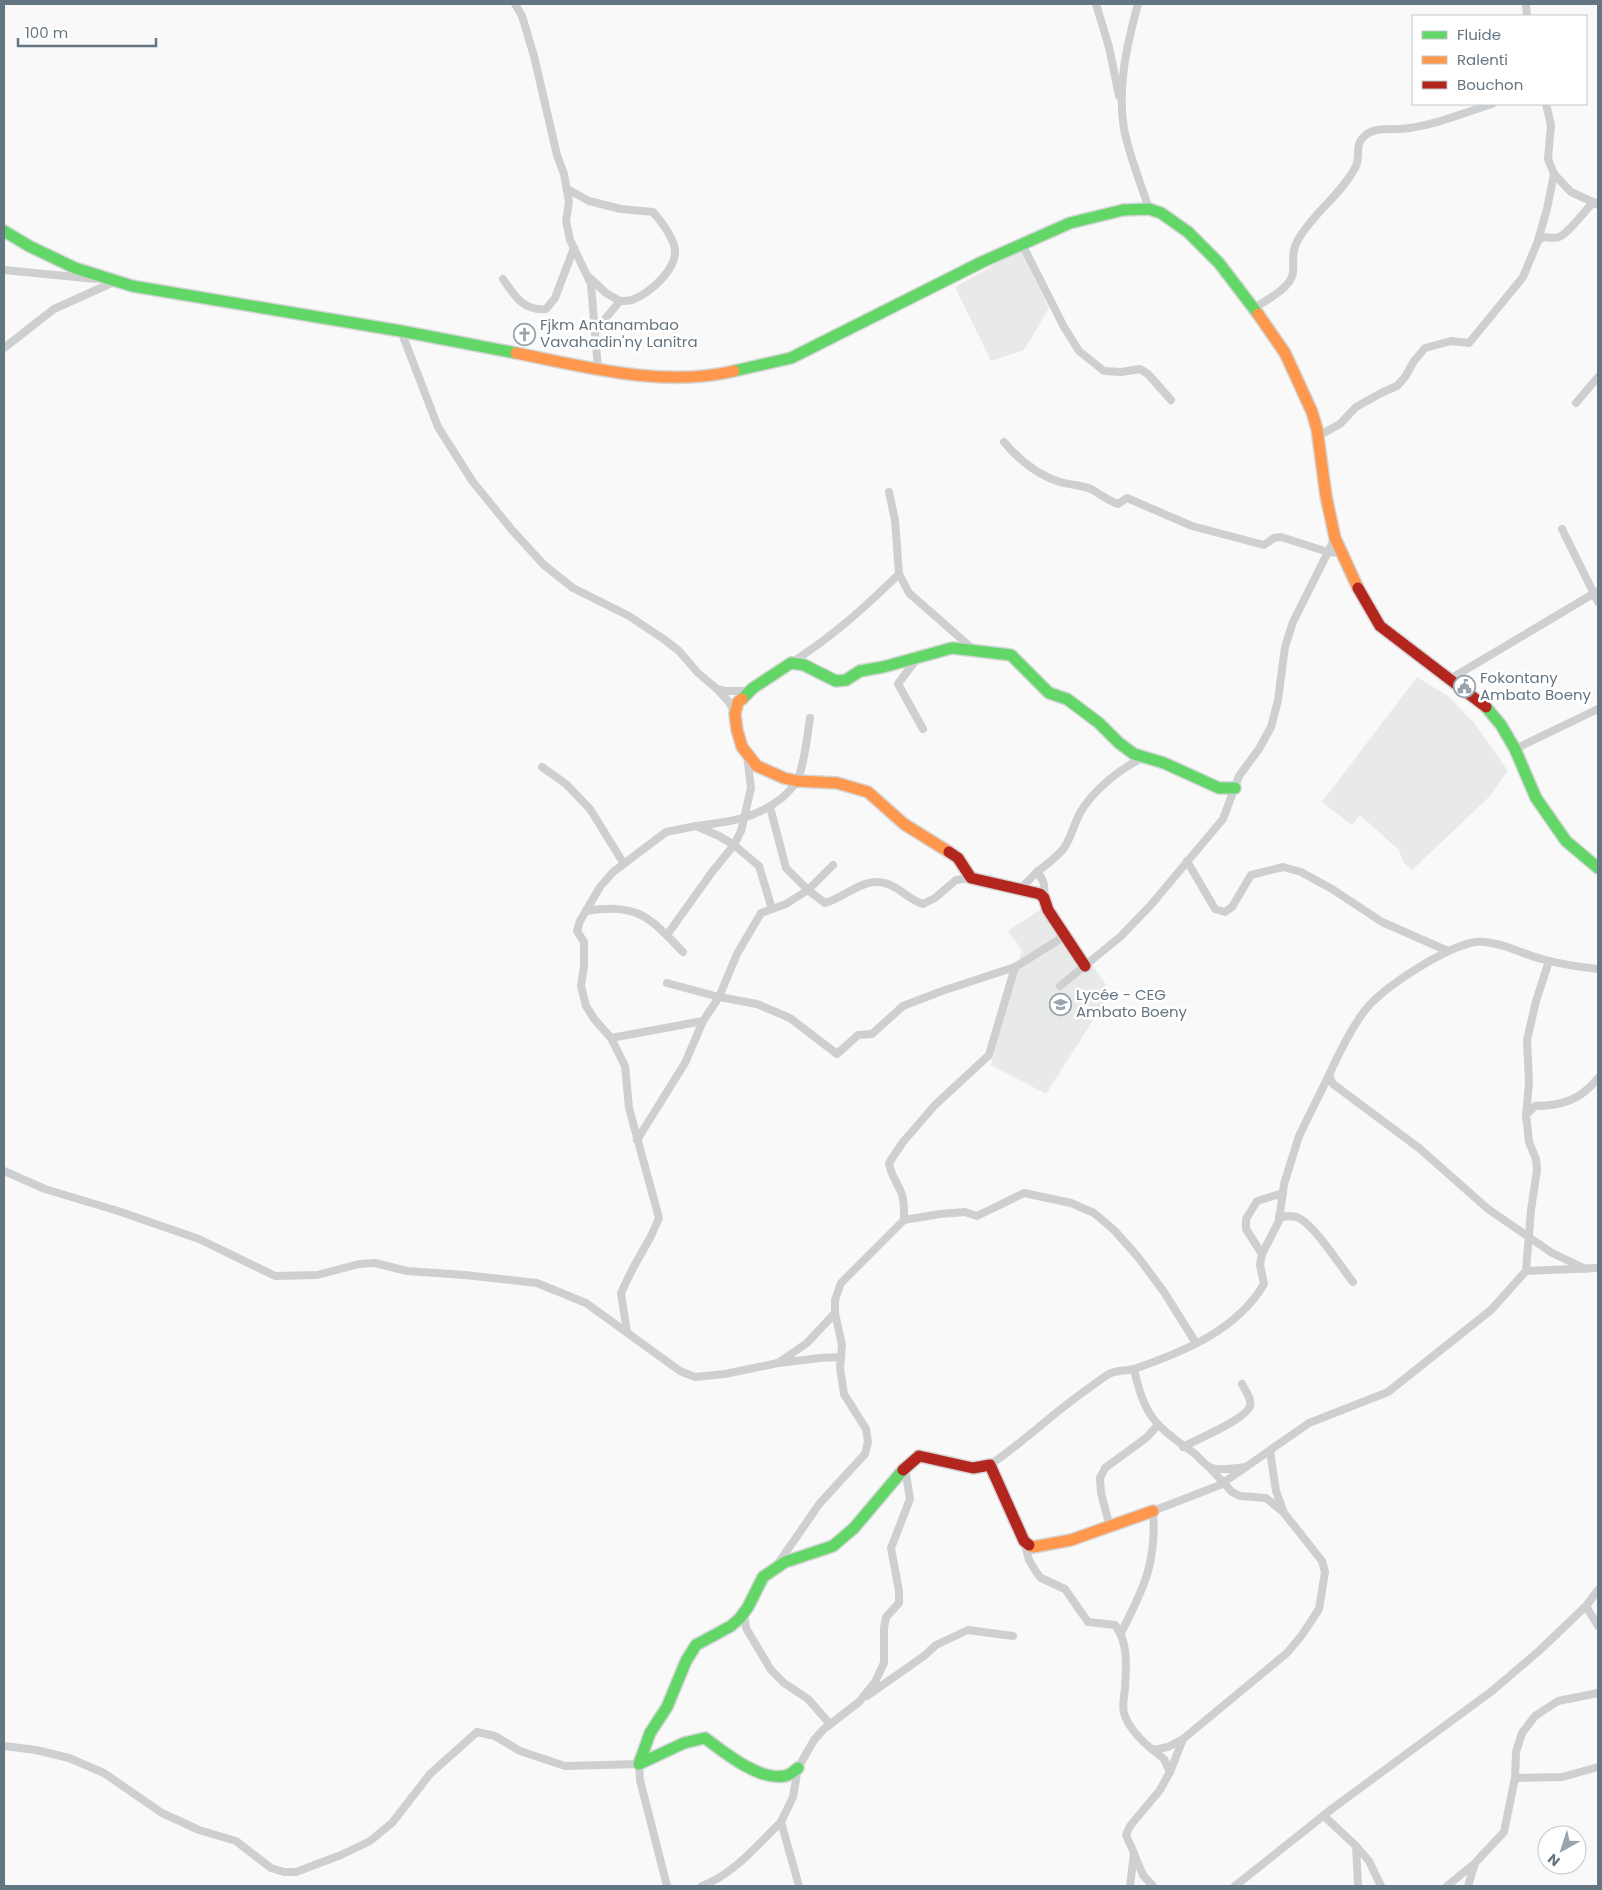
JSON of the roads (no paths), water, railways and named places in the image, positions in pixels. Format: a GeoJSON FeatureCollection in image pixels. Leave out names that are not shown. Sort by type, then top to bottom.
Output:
{"type":"FeatureCollection","features":[{"type":"Feature","properties":{"kind":"street"},"geometry":{"type":"LineString","coordinates":[[515,4],[522,16],[534,56],[557,155],[564,174],[569,202],[566,221],[570,240],[591,284],[598,369]]}},
{"type":"Feature","properties":{"kind":"street"},"geometry":{"type":"LineString","coordinates":[[1096,4],[1109,47],[1121,103],[1124,130],[1149,209]]}},
{"type":"Feature","properties":{"kind":"street"},"geometry":{"type":"LineString","coordinates":[[1121,103],[1128,41],[1138,4]]}},
{"type":"Feature","properties":{"kind":"street"},"geometry":{"type":"LineString","coordinates":[[1254,308],[1277,294],[1293,276],[1293,250],[1298,240],[1344,186],[1356,167],[1358,159],[1357,150],[1360,141],[1367,134],[1375,130],[1424,125],[1489,105]]}},
{"type":"Feature","properties":{"kind":"street"},"geometry":{"type":"LineString","coordinates":[[1546,105],[1551,125],[1548,159],[1554,174],[1571,192],[1596,204]]}},
{"type":"Feature","properties":{"kind":"street"},"geometry":{"type":"LineString","coordinates":[[1318,436],[1340,424],[1356,407],[1397,386],[1406,377],[1414,361],[1425,348],[1451,341],[1469,344],[1523,277],[1538,241],[1554,174]]}},
{"type":"Feature","properties":{"kind":"street"},"geometry":{"type":"LineString","coordinates":[[567,189],[589,201],[622,209],[652,212],[662,222],[675,246],[673,260],[667,273],[649,291],[631,300],[620,301],[606,292],[587,275]]}},
{"type":"Feature","properties":{"kind":"street"},"geometry":{"type":"LineString","coordinates":[[1538,241],[1543,237],[1557,238],[1565,234],[1584,211],[1596,204]]}},
{"type":"Feature","properties":{"kind":"street"},"geometry":{"type":"LineString","coordinates":[[4,231],[29,246],[75,268],[132,286],[401,331],[636,375],[710,377],[792,358],[886,309],[1070,223],[1122,210],[1149,209],[1161,213],[1188,232],[1219,263],[1254,308],[1285,353],[1312,412],[1318,436],[1326,496],[1335,538],[1364,600],[1380,626],[1486,707],[1502,725],[1536,798],[1566,841],[1598,868]]}},
{"type":"Feature","properties":{"kind":"street"},"geometry":{"type":"LineString","coordinates":[[1022,244],[1064,327],[1079,351],[1104,371],[1121,372],[1140,369],[1148,374],[1171,400]]}},
{"type":"Feature","properties":{"kind":"street"},"geometry":{"type":"LineString","coordinates":[[503,280],[523,304],[535,310],[546,308],[555,298],[574,248]]}},
{"type":"Feature","properties":{"kind":"street"},"geometry":{"type":"LineString","coordinates":[[4,270],[116,280]]}},
{"type":"Feature","properties":{"kind":"street"},"geometry":{"type":"LineString","coordinates":[[4,348],[54,309],[116,280]]}},
{"type":"Feature","properties":{"kind":"street"},"geometry":{"type":"LineString","coordinates":[[595,331],[620,301]]}},
{"type":"Feature","properties":{"kind":"street"},"geometry":{"type":"LineString","coordinates":[[401,331],[438,427],[473,482],[512,530],[544,565],[573,588],[629,616],[679,651],[698,673],[717,688],[729,702],[735,714],[742,747],[757,766],[784,778],[797,781],[837,784],[868,792],[904,824],[958,858],[971,878]]}},
{"type":"Feature","properties":{"kind":"street"},"geometry":{"type":"LineString","coordinates":[[1576,403],[1598,377]]}},
{"type":"Feature","properties":{"kind":"street"},"geometry":{"type":"LineString","coordinates":[[1004,442],[1026,464],[1042,475],[1060,482],[1090,488],[1110,502],[1118,504],[1127,498],[1192,526],[1264,545],[1274,538],[1281,537],[1328,552],[1342,553]]}},
{"type":"Feature","properties":{"kind":"street"},"geometry":{"type":"LineString","coordinates":[[889,492],[896,520],[899,574],[909,593],[974,650]]}},
{"type":"Feature","properties":{"kind":"street"},"geometry":{"type":"LineString","coordinates":[[1562,529],[1596,593],[1598,602]]}},
{"type":"Feature","properties":{"kind":"street"},"geometry":{"type":"LineString","coordinates":[[1060,986],[1120,937],[1213,833],[1223,819],[1239,776],[1259,749],[1271,727],[1278,700],[1285,647],[1293,622],[1335,538]]}},
{"type":"Feature","properties":{"kind":"street"},"geometry":{"type":"LineString","coordinates":[[735,714],[738,702],[850,622],[899,574]]}},
{"type":"Feature","properties":{"kind":"street"},"geometry":{"type":"LineString","coordinates":[[1450,679],[1596,593]]}},
{"type":"Feature","properties":{"kind":"street"},"geometry":{"type":"LineString","coordinates":[[791,663],[804,664],[836,681],[846,680],[860,670],[883,667],[952,648],[1011,655],[1050,693],[1067,699],[1099,723],[1134,754],[1164,763],[1219,788],[1235,788]]}},
{"type":"Feature","properties":{"kind":"street"},"geometry":{"type":"LineString","coordinates":[[918,657],[898,684],[922,729]]}},
{"type":"Feature","properties":{"kind":"street"},"geometry":{"type":"LineString","coordinates":[[717,688],[726,691],[751,691]]}},
{"type":"Feature","properties":{"kind":"street"},"geometry":{"type":"LineString","coordinates":[[1514,749],[1598,709]]}},
{"type":"Feature","properties":{"kind":"street"},"geometry":{"type":"LineString","coordinates":[[627,1332],[622,1293],[659,1218],[629,1108],[625,1066],[612,1038],[595,1020],[586,1006],[581,986],[584,966],[584,942],[577,931],[580,921],[600,887],[613,872],[666,832],[743,819],[770,807],[786,794],[797,781],[804,759],[810,718]]}},
{"type":"Feature","properties":{"kind":"street"},"geometry":{"type":"LineString","coordinates":[[667,934],[734,845],[741,831],[751,788],[747,753]]}},
{"type":"Feature","properties":{"kind":"street"},"geometry":{"type":"LineString","coordinates":[[1021,888],[1064,848],[1080,812],[1091,798],[1113,776],[1129,764],[1144,757]]}},
{"type":"Feature","properties":{"kind":"street"},"geometry":{"type":"LineString","coordinates":[[542,767],[566,784],[590,809],[624,864]]}},
{"type":"Feature","properties":{"kind":"street"},"geometry":{"type":"LineString","coordinates":[[770,807],[786,868],[808,890],[826,902],[868,882],[882,882],[923,904],[935,898],[956,880],[971,878],[1021,888],[1040,894],[1044,898]]}},
{"type":"Feature","properties":{"kind":"street"},"geometry":{"type":"LineString","coordinates":[[696,826],[734,845],[759,866],[772,909]]}},
{"type":"Feature","properties":{"kind":"street"},"geometry":{"type":"LineString","coordinates":[[1186,861],[1215,909],[1225,912],[1232,907],[1252,875],[1283,867],[1301,872],[1332,889],[1382,922],[1448,951]]}},
{"type":"Feature","properties":{"kind":"street"},"geometry":{"type":"LineString","coordinates":[[638,1140],[685,1063],[703,1021],[719,998],[736,954],[761,913],[786,904],[808,890],[834,865]]}},
{"type":"Feature","properties":{"kind":"street"},"geometry":{"type":"LineString","coordinates":[[1037,872],[1044,879],[1044,898],[1048,910],[1085,966]]}},
{"type":"Feature","properties":{"kind":"street"},"geometry":{"type":"LineString","coordinates":[[586,911],[622,908],[638,913],[667,934],[683,952]]}},
{"type":"Feature","properties":{"kind":"street"},"geometry":{"type":"LineString","coordinates":[[667,983],[719,998],[757,1004],[790,1018],[837,1054],[858,1035],[872,1034],[903,1006],[942,990],[1015,967],[1065,936]]}},
{"type":"Feature","properties":{"kind":"street"},"geometry":{"type":"LineString","coordinates":[[667,1886],[640,1780],[639,1764],[650,1734],[667,1707],[686,1661],[696,1646],[732,1626],[744,1613],[762,1577],[785,1562],[833,1546],[854,1528],[905,1468],[919,1456],[972,1468],[990,1465],[1016,1447],[1069,1402],[1112,1372],[1134,1369],[1178,1353],[1219,1331],[1246,1308],[1257,1296],[1264,1284],[1260,1265],[1262,1254],[1280,1217],[1283,1193],[1298,1136],[1340,1050],[1366,1010],[1380,994],[1448,951],[1477,942],[1493,943],[1549,961],[1598,969]]}},
{"type":"Feature","properties":{"kind":"street"},"geometry":{"type":"LineString","coordinates":[[1024,1541],[1032,1546],[1072,1540],[1154,1511],[1224,1483],[1309,1423],[1388,1392],[1491,1310],[1526,1270],[1531,1210],[1537,1170],[1536,1159],[1529,1142],[1526,1115],[1529,1083],[1527,1040],[1536,1000],[1549,961]]}},
{"type":"Feature","properties":{"kind":"street"},"geometry":{"type":"LineString","coordinates":[[904,1220],[902,1193],[890,1174],[889,1163],[903,1142],[935,1105],[989,1055],[1015,967]]}},
{"type":"Feature","properties":{"kind":"street"},"geometry":{"type":"LineString","coordinates":[[612,1038],[703,1021]]}},
{"type":"Feature","properties":{"kind":"street"},"geometry":{"type":"LineString","coordinates":[[1329,1075],[1333,1084],[1419,1148],[1488,1209],[1552,1253],[1586,1269]]}},
{"type":"Feature","properties":{"kind":"street"},"geometry":{"type":"LineString","coordinates":[[1526,1115],[1535,1106],[1564,1104],[1583,1092],[1598,1078]]}},
{"type":"Feature","properties":{"kind":"street"},"geometry":{"type":"LineString","coordinates":[[5,1173],[45,1189],[118,1211],[199,1239],[276,1276],[316,1275],[359,1264],[375,1263],[407,1272],[465,1275],[537,1283],[586,1303],[680,1371],[695,1377],[725,1374],[778,1363],[841,1357]]}},
{"type":"Feature","properties":{"kind":"street"},"geometry":{"type":"LineString","coordinates":[[774,1569],[820,1503],[865,1454],[868,1442],[866,1429],[844,1394],[840,1368],[842,1345],[834,1300],[842,1283],[904,1220],[964,1212],[976,1216],[1024,1193],[1071,1202],[1094,1213],[1114,1230],[1164,1292],[1196,1343]]}},
{"type":"Feature","properties":{"kind":"street"},"geometry":{"type":"LineString","coordinates":[[1262,1254],[1246,1230],[1246,1219],[1257,1201],[1283,1193]]}},
{"type":"Feature","properties":{"kind":"street"},"geometry":{"type":"LineString","coordinates":[[1280,1217],[1292,1216],[1299,1218],[1312,1228],[1352,1282]]}},
{"type":"Feature","properties":{"kind":"street"},"geometry":{"type":"LineString","coordinates":[[1526,1270],[1598,1268]]}},
{"type":"Feature","properties":{"kind":"street"},"geometry":{"type":"LineString","coordinates":[[778,1363],[807,1342],[835,1313]]}},
{"type":"Feature","properties":{"kind":"street"},"geometry":{"type":"LineString","coordinates":[[1134,1369],[1138,1388],[1152,1419],[1209,1467],[1232,1492],[1240,1496],[1266,1498],[1284,1513],[1322,1561],[1325,1572],[1319,1608],[1302,1635],[1287,1653],[1183,1739],[1168,1748],[1153,1750]]}},
{"type":"Feature","properties":{"kind":"street"},"geometry":{"type":"LineString","coordinates":[[1183,1447],[1240,1417],[1250,1407],[1250,1400],[1242,1384]]}},
{"type":"Feature","properties":{"kind":"street"},"geometry":{"type":"LineString","coordinates":[[1110,1527],[1101,1493],[1100,1478],[1105,1468],[1140,1443],[1158,1425]]}},
{"type":"Feature","properties":{"kind":"street"},"geometry":{"type":"LineString","coordinates":[[1270,1452],[1276,1491],[1284,1513]]}},
{"type":"Feature","properties":{"kind":"street"},"geometry":{"type":"LineString","coordinates":[[990,1465],[1024,1541],[1028,1560],[1037,1573],[1041,1578],[1065,1589],[1088,1622],[1115,1625],[1121,1632],[1125,1648],[1126,1668],[1124,1713],[1135,1732],[1164,1759],[1170,1772]]}},
{"type":"Feature","properties":{"kind":"street"},"geometry":{"type":"LineString","coordinates":[[1209,1467],[1222,1470],[1248,1467]]}},
{"type":"Feature","properties":{"kind":"street"},"geometry":{"type":"LineString","coordinates":[[859,1702],[874,1682],[884,1663],[884,1628],[886,1617],[899,1603],[899,1591],[891,1548],[910,1499],[905,1468]]}},
{"type":"Feature","properties":{"kind":"street"},"geometry":{"type":"LineString","coordinates":[[1121,1632],[1146,1581],[1152,1561],[1155,1528],[1154,1511]]}},
{"type":"Feature","properties":{"kind":"street"},"geometry":{"type":"LineString","coordinates":[[1235,1886],[1324,1816],[1492,1691],[1540,1650],[1586,1606],[1598,1590]]}},
{"type":"Feature","properties":{"kind":"street"},"geometry":{"type":"LineString","coordinates":[[1586,1606],[1598,1626]]}},
{"type":"Feature","properties":{"kind":"street"},"geometry":{"type":"LineString","coordinates":[[744,1613],[746,1628],[771,1670],[784,1683],[808,1698],[830,1724]]}},
{"type":"Feature","properties":{"kind":"street"},"geometry":{"type":"LineString","coordinates":[[702,1886],[716,1881],[736,1866],[781,1822],[793,1797],[798,1768],[814,1740],[830,1724],[924,1656],[936,1645],[968,1630],[1013,1636]]}},
{"type":"Feature","properties":{"kind":"street"},"geometry":{"type":"LineString","coordinates":[[1447,1886],[1475,1863],[1504,1832],[1515,1778],[1516,1752],[1522,1733],[1535,1716],[1558,1701],[1598,1693]]}},
{"type":"Feature","properties":{"kind":"street"},"geometry":{"type":"LineString","coordinates":[[4,1746],[36,1750],[68,1758],[104,1773],[162,1813],[199,1830],[236,1841],[271,1868],[284,1872],[296,1872],[341,1856],[370,1841],[392,1823],[430,1774],[476,1732],[496,1736],[520,1751],[565,1766],[639,1764],[684,1743],[705,1738],[746,1766],[769,1776],[786,1776],[798,1768]]}},
{"type":"Feature","properties":{"kind":"street"},"geometry":{"type":"LineString","coordinates":[[1152,1886],[1143,1875],[1126,1835],[1130,1826],[1160,1790],[1170,1772],[1183,1739]]}},
{"type":"Feature","properties":{"kind":"street"},"geometry":{"type":"LineString","coordinates":[[1515,1778],[1562,1776],[1598,1767]]}},
{"type":"Feature","properties":{"kind":"street"},"geometry":{"type":"LineString","coordinates":[[1324,1816],[1369,1861],[1381,1886]]}},
{"type":"Feature","properties":{"kind":"street"},"geometry":{"type":"LineString","coordinates":[[781,1822],[799,1886]]}},
{"type":"Feature","properties":{"kind":"street"},"geometry":{"type":"LineString","coordinates":[[1356,1846],[1358,1886]]}},
{"type":"Feature","properties":{"kind":"street"},"geometry":{"type":"LineString","coordinates":[[1130,1886],[1134,1853]]}},
{"type":"Feature","properties":{"kind":"street"},"geometry":{"type":"LineString","coordinates":[[1468,1886],[1475,1863]]}},
{"type":"Feature","properties":{"kind":"place","name":"Fjkm Antanambao Vavahadin'ny Lanitra"},"geometry":{"type":"Point","coordinates":[524,334]}},
{"type":"Feature","properties":{"kind":"place","name":"Fokontany Ambato Boeny"},"geometry":{"type":"Point","coordinates":[1464,687]}},
{"type":"Feature","properties":{"kind":"place","name":"Lycée - CEG Ambato Boeny"},"geometry":{"type":"Point","coordinates":[1060,1004]}}]}
